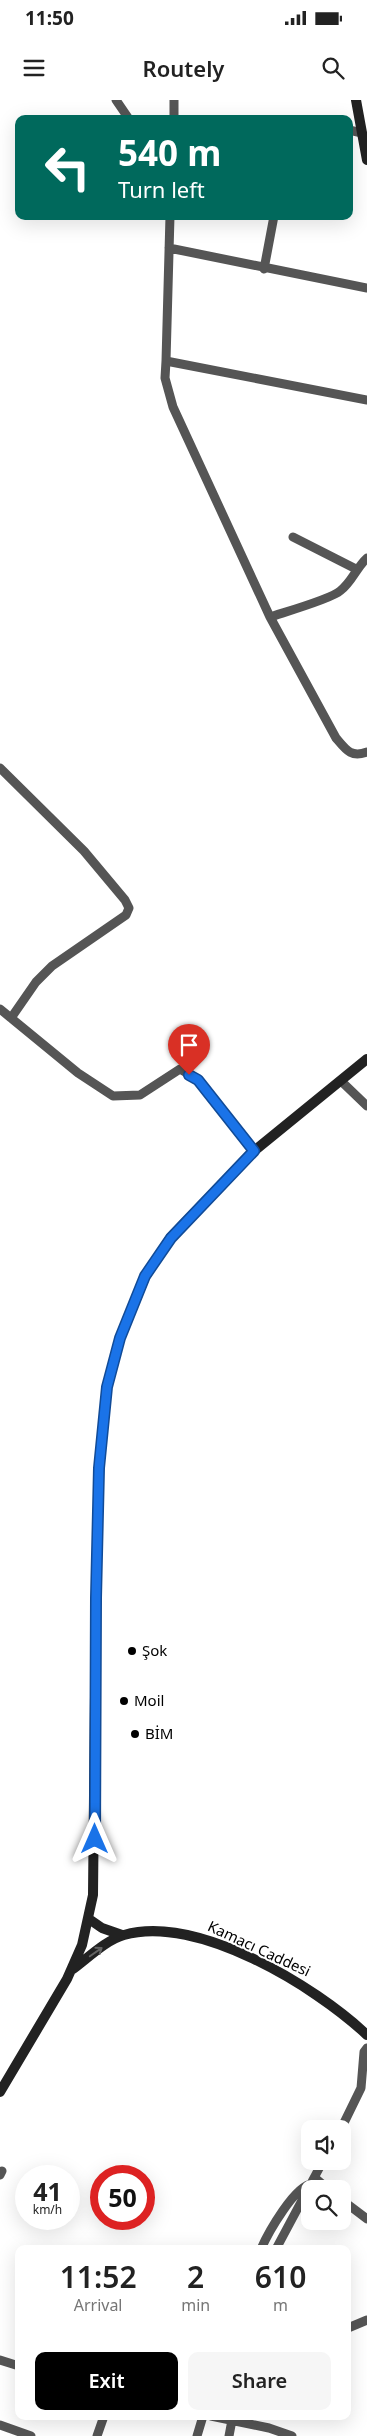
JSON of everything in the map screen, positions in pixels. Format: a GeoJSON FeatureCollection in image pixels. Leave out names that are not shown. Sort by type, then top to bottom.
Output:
{"type":"FeatureCollection","features":[{"type":"Feature","properties":{"kind":"main road"},"geometry":{"type":"LineString","coordinates":[[356,100],[367,160]]}},
{"type":"Feature","properties":{"kind":"main road"},"geometry":{"type":"LineString","coordinates":[[0,2092],[71,1971],[82,1945],[89,1919],[95,1875],[96,1598],[99,1468],[107,1387],[120,1338],[145,1276],[171,1238],[254,1151],[365,1063]]}},
{"type":"Feature","properties":{"kind":"main road","name":"Kamacı Caddesi"},"geometry":{"type":"LineString","coordinates":[[89,1919],[102,1928],[122,1935],[154,1931],[182,1933],[221,1945],[306,1988],[340,2012],[367,2035]]}},
{"type":"Feature","properties":{"kind":"main road","name":"Kamacı Caddesi"},"geometry":{"type":"LineString","coordinates":[[71,1971],[122,1935]]}},
{"type":"Feature","properties":{"kind":"street"},"geometry":{"type":"LineString","coordinates":[[116,100],[126,115]]}},
{"type":"Feature","properties":{"kind":"street"},"geometry":{"type":"LineString","coordinates":[[174,100],[174,115]]}},
{"type":"Feature","properties":{"kind":"street"},"geometry":{"type":"LineString","coordinates":[[353,131],[362,133]]}},
{"type":"Feature","properties":{"kind":"street"},"geometry":{"type":"LineString","coordinates":[[170,220],[165,378],[173,407],[270,617],[336,738],[348,752],[357,756],[367,752]]}},
{"type":"Feature","properties":{"kind":"street"},"geometry":{"type":"LineString","coordinates":[[264,269],[273,220]]}},
{"type":"Feature","properties":{"kind":"street"},"geometry":{"type":"LineString","coordinates":[[169,248],[264,269],[367,288]]}},
{"type":"Feature","properties":{"kind":"street"},"geometry":{"type":"LineString","coordinates":[[166,362],[367,400]]}},
{"type":"Feature","properties":{"kind":"street"},"geometry":{"type":"LineString","coordinates":[[293,537],[356,569]]}},
{"type":"Feature","properties":{"kind":"street"},"geometry":{"type":"LineString","coordinates":[[270,617],[339,593],[348,584],[356,569],[367,558]]}},
{"type":"Feature","properties":{"kind":"street"},"geometry":{"type":"LineString","coordinates":[[0,768],[84,851],[125,900],[129,908],[126,915],[62,959],[44,974],[10,1018]]}},
{"type":"Feature","properties":{"kind":"street"},"geometry":{"type":"LineString","coordinates":[[0,1009],[78,1073],[113,1096],[140,1095],[180,1069],[198,1080],[254,1151]]}},
{"type":"Feature","properties":{"kind":"street"},"geometry":{"type":"LineString","coordinates":[[341,1081],[367,1106]]}},
{"type":"Feature","properties":{"kind":"street"},"geometry":{"type":"LineString","coordinates":[[345,2120],[361,2088],[364,2052],[367,2048]]}},
{"type":"Feature","properties":{"kind":"street"},"geometry":{"type":"LineString","coordinates":[[263,2245],[290,2201],[301,2189]]}},
{"type":"Feature","properties":{"kind":"street"},"geometry":{"type":"LineString","coordinates":[[278,2245],[301,2204]]}},
{"type":"Feature","properties":{"kind":"street"},"geometry":{"type":"LineString","coordinates":[[351,2207],[367,2219]]}},
{"type":"Feature","properties":{"kind":"street"},"geometry":{"type":"LineString","coordinates":[[351,2327],[367,2320]]}},
{"type":"Feature","properties":{"kind":"street"},"geometry":{"type":"LineString","coordinates":[[0,2360],[15,2365]]}},
{"type":"Feature","properties":{"kind":"street"},"geometry":{"type":"LineString","coordinates":[[97,2436],[103,2420]]}},
{"type":"Feature","properties":{"kind":"street"},"geometry":{"type":"LineString","coordinates":[[198,2436],[202,2420]]}},
{"type":"Feature","properties":{"kind":"street"},"geometry":{"type":"LineString","coordinates":[[228,2436],[232,2420],[268,2432],[292,2436]]}},
{"type":"Feature","properties":{"kind":"street"},"geometry":{"type":"LineString","coordinates":[[0,2425],[31,2436]]}},
{"type":"Feature","properties":{"kind":"place","name":"Şok"},"geometry":{"type":"Point","coordinates":[132,1651]}},
{"type":"Feature","properties":{"kind":"place","name":"Moil"},"geometry":{"type":"Point","coordinates":[124,1701]}},
{"type":"Feature","properties":{"kind":"place","name":"BİM"},"geometry":{"type":"Point","coordinates":[135,1734]}},
{"type":"Feature","properties":{"kind":"route"},"geometry":{"type":"LineString","coordinates":[[95,1839],[96,1598],[99,1468],[107,1387],[120,1338],[145,1276],[171,1238],[254,1151],[198,1080],[189,1075]]}}]}
